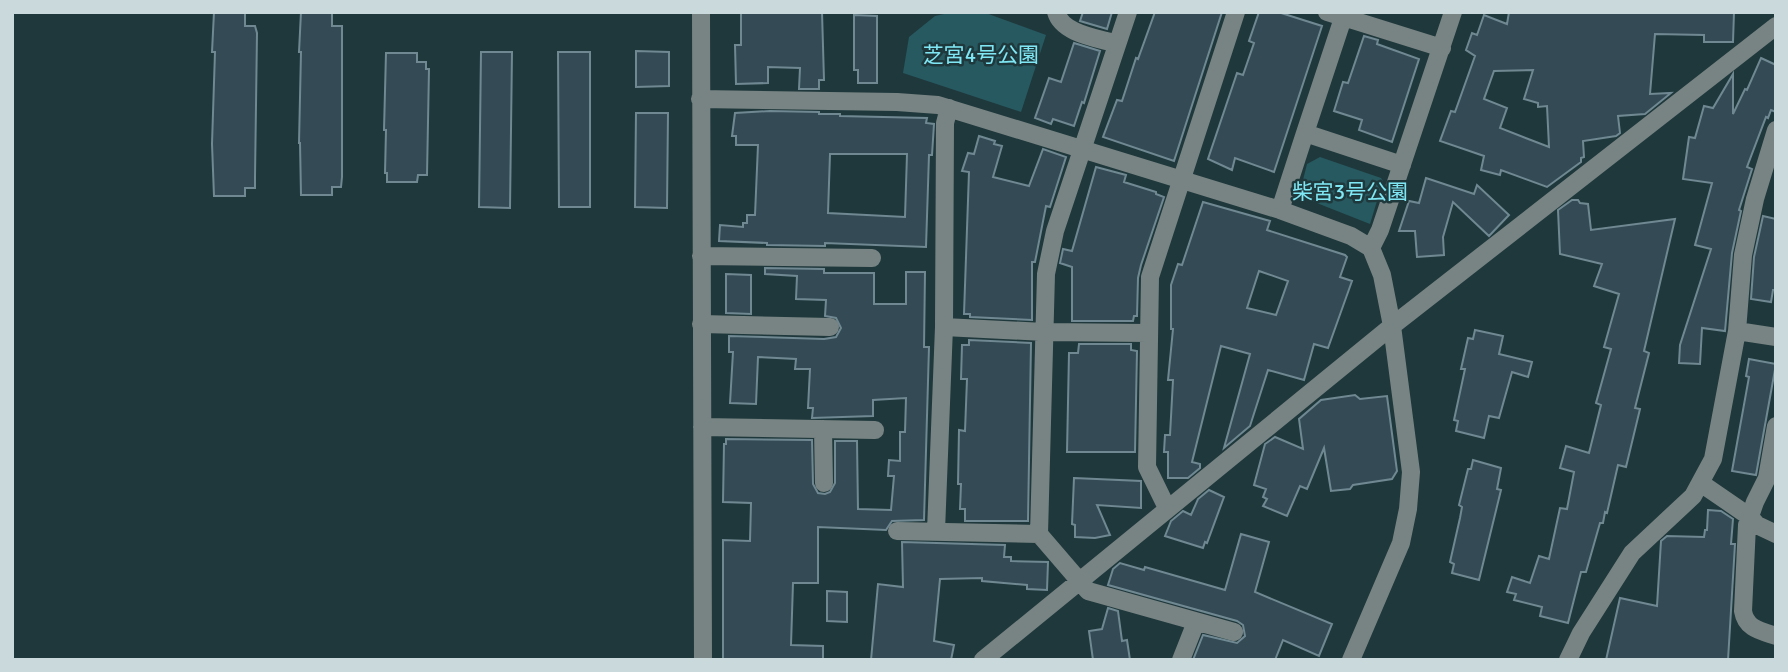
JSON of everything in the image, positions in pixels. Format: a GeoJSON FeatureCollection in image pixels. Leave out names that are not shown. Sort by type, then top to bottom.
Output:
{"type":"FeatureCollection","features":[{"type":"Feature","properties":{"kind":"street"},"geometry":{"type":"LineString","coordinates":[[701,12],[703,660]]}},
{"type":"Feature","properties":{"kind":"street"},"geometry":{"type":"LineString","coordinates":[[1055,12],[1058,19],[1069,29],[1117,44]]}},
{"type":"Feature","properties":{"kind":"street"},"geometry":{"type":"LineString","coordinates":[[1128,12],[1049,255],[1046,274],[1039,534],[1092,593],[1234,632]]}},
{"type":"Feature","properties":{"kind":"street"},"geometry":{"type":"LineString","coordinates":[[1167,508],[1147,467],[1150,276],[1237,12]]}},
{"type":"Feature","properties":{"kind":"street"},"geometry":{"type":"LineString","coordinates":[[1371,248],[1380,230],[1453,12]]}},
{"type":"Feature","properties":{"kind":"street"},"geometry":{"type":"LineString","coordinates":[[1280,210],[1305,133],[1338,14],[1441,48]]}},
{"type":"Feature","properties":{"kind":"street"},"geometry":{"type":"LineString","coordinates":[[983,660],[1392,326],[1776,26]]}},
{"type":"Feature","properties":{"kind":"street"},"geometry":{"type":"LineString","coordinates":[[700,99],[897,102],[949,108],[1280,210],[1351,236],[1371,248],[1382,275],[1392,326],[1411,472],[1408,509],[1401,543],[1351,660]]}},
{"type":"Feature","properties":{"kind":"street"},"geometry":{"type":"LineString","coordinates":[[936,531],[944,327],[945,122],[949,108]]}},
{"type":"Feature","properties":{"kind":"street"},"geometry":{"type":"LineString","coordinates":[[1568,660],[1581,634],[1632,553],[1693,496],[1702,484],[1713,459],[1737,331],[1743,255],[1755,199],[1776,130]]}},
{"type":"Feature","properties":{"kind":"street"},"geometry":{"type":"LineString","coordinates":[[1305,133],[1402,166]]}},
{"type":"Feature","properties":{"kind":"street"},"geometry":{"type":"LineString","coordinates":[[701,257],[872,258]]}},
{"type":"Feature","properties":{"kind":"street"},"geometry":{"type":"LineString","coordinates":[[701,324],[830,327]]}},
{"type":"Feature","properties":{"kind":"street"},"geometry":{"type":"LineString","coordinates":[[944,327],[1044,332],[1148,332]]}},
{"type":"Feature","properties":{"kind":"street"},"geometry":{"type":"LineString","coordinates":[[1737,331],[1776,337]]}},
{"type":"Feature","properties":{"kind":"street"},"geometry":{"type":"LineString","coordinates":[[1776,426],[1767,478],[1750,517],[1743,616],[1752,627],[1776,636]]}},
{"type":"Feature","properties":{"kind":"street"},"geometry":{"type":"LineString","coordinates":[[702,427],[875,430]]}},
{"type":"Feature","properties":{"kind":"street"},"geometry":{"type":"LineString","coordinates":[[823,429],[824,483]]}},
{"type":"Feature","properties":{"kind":"street"},"geometry":{"type":"LineString","coordinates":[[1702,484],[1750,517],[1757,525],[1776,534]]}},
{"type":"Feature","properties":{"kind":"street"},"geometry":{"type":"LineString","coordinates":[[897,531],[1039,534]]}},
{"type":"Feature","properties":{"kind":"street"},"geometry":{"type":"LineString","coordinates":[[1181,660],[1196,622]]}},
{"type":"Feature","properties":{"kind":"green space","name":"芝宮4号公園"},"geometry":{"type":"Polygon","coordinates":[[[953,12],[983,12],[1046,35],[1021,112],[903,73],[909,37],[935,16],[953,12]]]}},
{"type":"Feature","properties":{"kind":"green space","name":"柴宮3号公園"},"geometry":{"type":"Polygon","coordinates":[[[1320,157],[1381,178],[1383,181],[1370,224],[1299,196],[1307,164],[1320,157]]]}},
{"type":"Feature","properties":{"kind":"building"},"geometry":{"type":"Polygon","coordinates":[[[214,12],[245,12],[245,26],[255,26],[257,33],[255,188],[245,188],[245,196],[214,196],[214,12]]]}},
{"type":"Feature","properties":{"kind":"building"},"geometry":{"type":"Polygon","coordinates":[[[301,12],[332,12],[332,26],[342,26],[342,177],[341,187],[332,187],[332,195],[301,195],[301,12]]]}},
{"type":"Feature","properties":{"kind":"building"},"geometry":{"type":"Polygon","coordinates":[[[741,12],[822,12],[824,80],[819,80],[819,89],[799,89],[800,68],[768,67],[768,83],[736,84],[735,45],[741,45],[741,12]]]}},
{"type":"Feature","properties":{"kind":"building"},"geometry":{"type":"Polygon","coordinates":[[[1083,12],[1112,12],[1107,29],[1080,21],[1083,12]]]}},
{"type":"Feature","properties":{"kind":"building"},"geometry":{"type":"Polygon","coordinates":[[[1155,12],[1222,12],[1174,161],[1103,137],[1117,100],[1122,101],[1155,12]]]}},
{"type":"Feature","properties":{"kind":"building"},"geometry":{"type":"Polygon","coordinates":[[[1259,12],[1278,12],[1322,26],[1274,172],[1235,158],[1232,170],[1208,159],[1237,73],[1243,75],[1254,43],[1249,41],[1259,12]]]}},
{"type":"Feature","properties":{"kind":"building"},"geometry":{"type":"Polygon","coordinates":[[[1509,12],[1734,12],[1733,42],[1704,42],[1704,35],[1655,34],[1650,94],[1671,93],[1645,114],[1618,116],[1620,133],[1616,136],[1583,141],[1584,157],[1581,162],[1547,187],[1501,170],[1500,175],[1481,170],[1484,156],[1440,141],[1451,111],[1455,112],[1475,56],[1466,50],[1472,33],[1477,35],[1484,15],[1507,24],[1509,12]],[[1533,70],[1494,71],[1484,99],[1507,108],[1500,128],[1549,147],[1547,106],[1538,107],[1538,103],[1524,99],[1533,70]]]}},
{"type":"Feature","properties":{"kind":"building"},"geometry":{"type":"Polygon","coordinates":[[[854,15],[877,16],[877,83],[858,83],[858,70],[854,70],[854,15]]]}},
{"type":"Feature","properties":{"kind":"building"},"geometry":{"type":"Polygon","coordinates":[[[1364,36],[1378,40],[1377,44],[1419,59],[1392,142],[1359,130],[1362,120],[1334,111],[1343,82],[1348,83],[1364,36]]]}},
{"type":"Feature","properties":{"kind":"building"},"geometry":{"type":"Polygon","coordinates":[[[1074,43],[1100,51],[1074,126],[1053,119],[1051,124],[1035,118],[1049,78],[1061,82],[1074,43]]]}},
{"type":"Feature","properties":{"kind":"building"},"geometry":{"type":"Polygon","coordinates":[[[636,51],[669,52],[669,86],[636,87],[636,51]]]}},
{"type":"Feature","properties":{"kind":"building"},"geometry":{"type":"Polygon","coordinates":[[[481,52],[512,52],[510,208],[479,207],[481,52]]]}},
{"type":"Feature","properties":{"kind":"building"},"geometry":{"type":"Polygon","coordinates":[[[558,52],[590,52],[590,207],[559,207],[558,52]]]}},
{"type":"Feature","properties":{"kind":"building"},"geometry":{"type":"Polygon","coordinates":[[[386,53],[417,53],[417,62],[426,62],[426,69],[429,69],[427,175],[418,175],[417,182],[387,182],[384,130],[386,53]]]}},
{"type":"Feature","properties":{"kind":"building"},"geometry":{"type":"Polygon","coordinates":[[[1761,58],[1776,65],[1776,112],[1771,110],[1768,118],[1766,117],[1747,167],[1752,169],[1739,210],[1741,211],[1732,253],[1725,331],[1702,328],[1700,364],[1679,363],[1680,345],[1711,249],[1695,245],[1712,183],[1683,179],[1689,137],[1695,138],[1704,106],[1713,108],[1733,74],[1733,114],[1761,58]]]}},
{"type":"Feature","properties":{"kind":"building"},"geometry":{"type":"Polygon","coordinates":[[[819,112],[840,116],[927,118],[926,123],[934,124],[932,155],[929,155],[926,247],[825,243],[825,246],[767,245],[719,241],[720,225],[743,227],[743,223],[747,223],[747,215],[755,215],[758,145],[736,145],[736,136],[732,136],[735,113],[819,112]],[[830,154],[828,213],[905,217],[907,154],[830,154]]]}},
{"type":"Feature","properties":{"kind":"building"},"geometry":{"type":"Polygon","coordinates":[[[636,113],[668,113],[667,208],[635,207],[636,113]]]}},
{"type":"Feature","properties":{"kind":"building"},"geometry":{"type":"Polygon","coordinates":[[[979,136],[1002,146],[993,177],[1029,186],[1043,149],[1066,157],[1050,207],[1046,206],[1035,262],[1032,262],[1032,320],[970,317],[970,314],[964,314],[969,172],[962,171],[968,153],[974,154],[979,136]]]}},
{"type":"Feature","properties":{"kind":"building"},"geometry":{"type":"Polygon","coordinates":[[[1096,167],[1126,175],[1124,182],[1164,197],[1141,265],[1137,316],[1134,316],[1133,321],[1072,321],[1072,267],[1060,263],[1063,249],[1072,251],[1096,167]]]}},
{"type":"Feature","properties":{"kind":"building"},"geometry":{"type":"Polygon","coordinates":[[[1426,178],[1474,194],[1477,185],[1509,215],[1489,236],[1453,202],[1443,237],[1444,255],[1417,257],[1415,231],[1399,231],[1409,201],[1419,203],[1426,178]]]}},
{"type":"Feature","properties":{"kind":"building"},"geometry":{"type":"Polygon","coordinates":[[[1572,200],[1588,204],[1591,230],[1675,219],[1644,351],[1649,353],[1635,408],[1640,409],[1626,467],[1618,465],[1607,513],[1605,512],[1603,523],[1600,523],[1586,572],[1581,572],[1568,623],[1540,616],[1542,607],[1514,600],[1516,594],[1507,592],[1512,577],[1530,583],[1539,556],[1549,559],[1560,508],[1567,509],[1574,472],[1560,468],[1566,446],[1589,453],[1601,405],[1596,403],[1611,349],[1604,347],[1619,294],[1594,286],[1602,264],[1560,254],[1558,210],[1572,200]]]}},
{"type":"Feature","properties":{"kind":"building"},"geometry":{"type":"Polygon","coordinates":[[[1203,202],[1270,221],[1267,230],[1345,255],[1347,257],[1340,277],[1352,281],[1328,348],[1314,344],[1304,380],[1268,370],[1250,426],[1224,448],[1250,354],[1221,346],[1192,462],[1200,464],[1200,468],[1188,478],[1168,478],[1168,452],[1164,452],[1165,435],[1170,435],[1173,380],[1168,380],[1173,329],[1171,285],[1178,264],[1182,265],[1203,202]],[[1259,271],[1247,308],[1276,315],[1288,281],[1259,271]]]}},
{"type":"Feature","properties":{"kind":"building"},"geometry":{"type":"Polygon","coordinates":[[[1763,216],[1776,219],[1776,290],[1773,290],[1771,302],[1751,299],[1754,257],[1763,216]]]}},
{"type":"Feature","properties":{"kind":"building"},"geometry":{"type":"Polygon","coordinates":[[[765,268],[824,269],[824,273],[874,273],[874,304],[906,304],[906,272],[925,272],[924,347],[929,347],[924,520],[892,521],[886,530],[818,527],[818,583],[793,583],[791,645],[823,646],[823,660],[723,660],[723,540],[750,541],[751,503],[723,502],[724,444],[726,439],[812,440],[813,484],[818,493],[825,494],[830,492],[835,483],[835,441],[857,441],[858,509],[891,510],[894,476],[888,476],[889,460],[900,461],[900,432],[905,432],[906,398],[873,400],[873,416],[812,418],[813,408],[808,408],[810,369],[795,369],[796,359],[758,357],[756,404],[730,403],[733,352],[729,352],[729,336],[824,339],[836,337],[841,328],[836,318],[825,316],[826,300],[796,299],[797,276],[765,274],[765,268]]]}},
{"type":"Feature","properties":{"kind":"building"},"geometry":{"type":"Polygon","coordinates":[[[726,274],[751,275],[751,314],[726,313],[726,274]]]}},
{"type":"Feature","properties":{"kind":"building"},"geometry":{"type":"Polygon","coordinates":[[[1475,330],[1503,336],[1499,354],[1532,362],[1528,377],[1512,372],[1499,418],[1489,416],[1484,438],[1456,431],[1458,421],[1454,420],[1465,369],[1461,369],[1468,338],[1473,339],[1475,330]]]}},
{"type":"Feature","properties":{"kind":"building"},"geometry":{"type":"Polygon","coordinates":[[[969,340],[1031,343],[1028,521],[965,521],[965,509],[960,509],[959,430],[965,431],[967,379],[961,379],[962,345],[969,345],[969,340]]]}},
{"type":"Feature","properties":{"kind":"building"},"geometry":{"type":"Polygon","coordinates":[[[1079,344],[1131,344],[1131,350],[1137,351],[1135,452],[1067,452],[1069,353],[1078,353],[1079,344]]]}},
{"type":"Feature","properties":{"kind":"building"},"geometry":{"type":"Polygon","coordinates":[[[1749,359],[1776,364],[1756,475],[1732,471],[1749,377],[1746,376],[1749,359]]]}},
{"type":"Feature","properties":{"kind":"building"},"geometry":{"type":"Polygon","coordinates":[[[1355,395],[1360,399],[1387,396],[1397,471],[1392,479],[1331,491],[1324,448],[1307,489],[1300,486],[1287,516],[1263,506],[1267,499],[1263,497],[1266,489],[1254,485],[1265,444],[1275,437],[1303,449],[1299,419],[1321,400],[1355,395]]]}},
{"type":"Feature","properties":{"kind":"building"},"geometry":{"type":"Polygon","coordinates":[[[1473,460],[1501,468],[1497,489],[1501,490],[1479,580],[1452,573],[1454,564],[1450,562],[1462,507],[1459,505],[1468,469],[1471,469],[1473,460]]]}},
{"type":"Feature","properties":{"kind":"building"},"geometry":{"type":"Polygon","coordinates":[[[1074,478],[1141,481],[1141,508],[1097,505],[1110,535],[1095,538],[1075,537],[1075,525],[1072,524],[1074,478]]]}},
{"type":"Feature","properties":{"kind":"building"},"geometry":{"type":"Polygon","coordinates":[[[1209,490],[1224,497],[1203,548],[1165,536],[1171,521],[1183,511],[1191,515],[1198,499],[1209,490]]]}},
{"type":"Feature","properties":{"kind":"building"},"geometry":{"type":"Polygon","coordinates":[[[1708,510],[1721,511],[1733,519],[1731,544],[1735,544],[1728,660],[1606,660],[1620,598],[1657,606],[1661,541],[1667,536],[1704,537],[1708,510]]]}},
{"type":"Feature","properties":{"kind":"building"},"geometry":{"type":"Polygon","coordinates":[[[1241,534],[1269,542],[1255,592],[1332,624],[1319,656],[1283,640],[1275,660],[1193,660],[1203,635],[1237,643],[1245,636],[1243,625],[1237,621],[1108,585],[1113,569],[1120,563],[1144,570],[1145,567],[1225,590],[1241,534]]]}},
{"type":"Feature","properties":{"kind":"building"},"geometry":{"type":"Polygon","coordinates":[[[902,542],[1005,545],[1004,557],[1011,557],[1011,561],[1048,562],[1047,590],[1027,589],[1027,585],[982,581],[982,578],[940,579],[934,641],[954,645],[951,660],[871,660],[878,584],[903,587],[902,542]]]}},
{"type":"Feature","properties":{"kind":"building"},"geometry":{"type":"Polygon","coordinates":[[[827,591],[847,592],[847,622],[827,621],[827,591]]]}},
{"type":"Feature","properties":{"kind":"building"},"geometry":{"type":"Polygon","coordinates":[[[1108,608],[1118,611],[1122,641],[1127,640],[1130,660],[1093,660],[1089,631],[1102,629],[1108,608]]]}}]}
